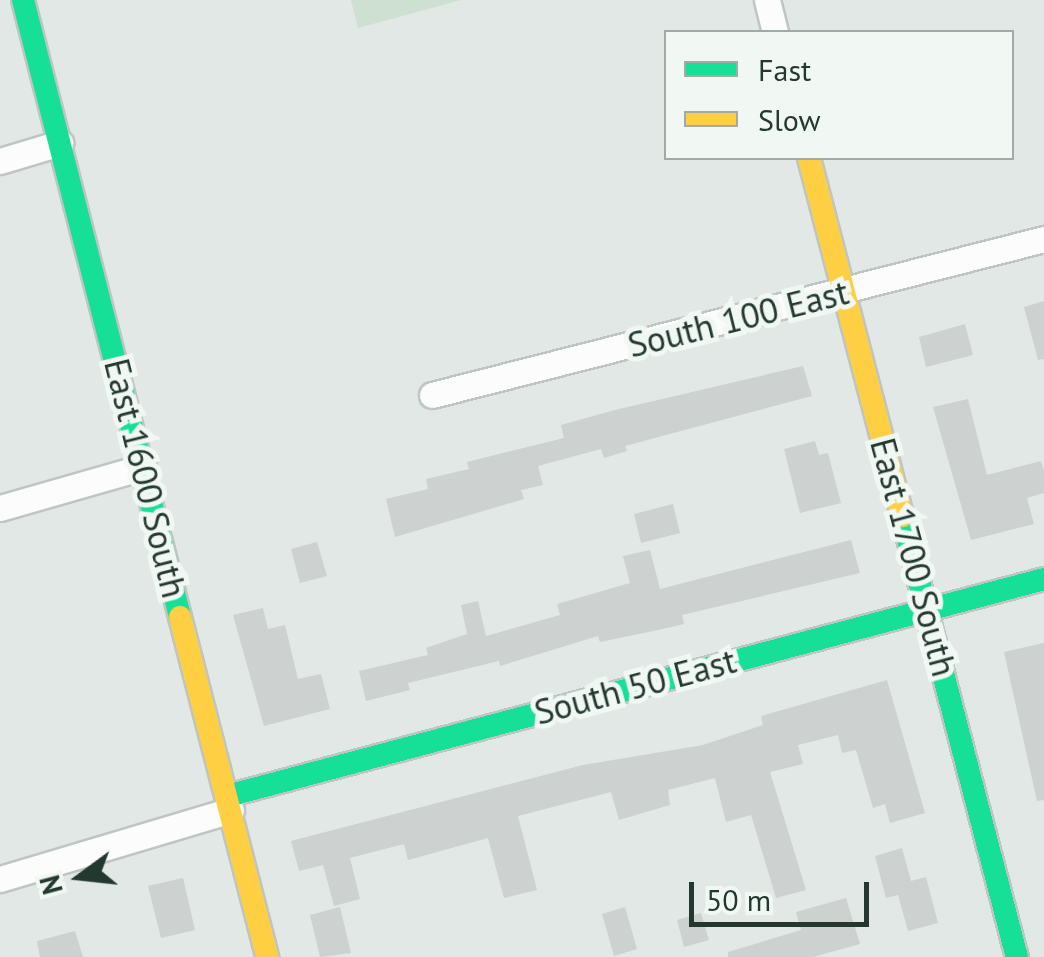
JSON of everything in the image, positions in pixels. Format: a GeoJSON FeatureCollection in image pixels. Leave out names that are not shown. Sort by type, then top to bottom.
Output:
{"type":"FeatureCollection","features":[{"type":"Feature","properties":{"kind":"street","name":"East 1600 South"},"geometry":{"type":"LineString","coordinates":[[23,0],[267,957]]}},
{"type":"Feature","properties":{"kind":"street"},"geometry":{"type":"LineString","coordinates":[[767,0],[775,30]]}},
{"type":"Feature","properties":{"kind":"street"},"geometry":{"type":"LineString","coordinates":[[0,160],[60,143]]}},
{"type":"Feature","properties":{"kind":"street","name":"East 1700 South"},"geometry":{"type":"LineString","coordinates":[[810,160],[1017,957]]}},
{"type":"Feature","properties":{"kind":"street","name":"South 100 East"},"geometry":{"type":"LineString","coordinates":[[432,395],[1044,240]]}},
{"type":"Feature","properties":{"kind":"street"},"geometry":{"type":"LineString","coordinates":[[0,508],[143,467]]}},
{"type":"Feature","properties":{"kind":"street","name":"South 50 East"},"geometry":{"type":"LineString","coordinates":[[0,878],[229,803],[928,607],[1044,579]]}},
{"type":"Feature","properties":{"kind":"green space"},"geometry":{"type":"Polygon","coordinates":[[[351,0],[461,0],[358,28],[351,0]]]}},
{"type":"Feature","properties":{"kind":"building"},"geometry":{"type":"Polygon","coordinates":[[[1044,301],[1044,359],[1038,360],[1024,307],[1044,301]]]}},
{"type":"Feature","properties":{"kind":"building"},"geometry":{"type":"Polygon","coordinates":[[[965,324],[973,355],[926,367],[919,337],[965,324]]]}},
{"type":"Feature","properties":{"kind":"building"},"geometry":{"type":"Polygon","coordinates":[[[803,366],[812,396],[625,446],[627,451],[604,458],[601,449],[538,466],[543,485],[521,490],[524,499],[395,537],[386,499],[428,489],[426,479],[469,469],[467,462],[564,438],[561,425],[803,366]]]}},
{"type":"Feature","properties":{"kind":"building"},"geometry":{"type":"Polygon","coordinates":[[[968,399],[987,475],[1041,461],[1044,493],[1027,498],[1034,524],[971,540],[933,407],[968,399]]]}},
{"type":"Feature","properties":{"kind":"building"},"geometry":{"type":"Polygon","coordinates":[[[815,441],[819,455],[828,453],[841,503],[800,513],[784,449],[815,441]]]}},
{"type":"Feature","properties":{"kind":"building"},"geometry":{"type":"Polygon","coordinates":[[[673,504],[680,533],[641,543],[634,514],[673,504]]]}},
{"type":"Feature","properties":{"kind":"building"},"geometry":{"type":"Polygon","coordinates":[[[851,540],[860,573],[682,615],[684,624],[600,642],[598,636],[500,666],[499,661],[408,683],[410,690],[366,701],[359,671],[428,655],[426,648],[467,634],[461,605],[478,601],[486,636],[560,615],[557,604],[630,583],[623,556],[650,550],[660,589],[851,540]]]}},
{"type":"Feature","properties":{"kind":"building"},"geometry":{"type":"Polygon","coordinates":[[[317,542],[327,576],[300,583],[291,549],[317,542]]]}},
{"type":"Feature","properties":{"kind":"building"},"geometry":{"type":"Polygon","coordinates":[[[263,608],[268,629],[285,625],[298,679],[321,674],[330,709],[264,726],[233,615],[263,608]]]}},
{"type":"Feature","properties":{"kind":"building"},"geometry":{"type":"Polygon","coordinates":[[[1044,643],[1044,800],[1037,801],[1004,652],[1044,643]]]}},
{"type":"Feature","properties":{"kind":"building"},"geometry":{"type":"Polygon","coordinates":[[[887,680],[925,813],[890,823],[885,804],[873,808],[856,750],[842,753],[838,735],[798,745],[803,764],[770,772],[806,890],[776,898],[751,815],[726,822],[715,778],[668,790],[670,805],[619,820],[611,792],[518,816],[537,890],[504,898],[488,838],[408,860],[404,844],[350,858],[360,899],[334,906],[323,865],[299,871],[291,841],[583,765],[703,745],[763,725],[761,716],[887,680]]]}},
{"type":"Feature","properties":{"kind":"building"},"geometry":{"type":"Polygon","coordinates":[[[902,848],[911,881],[926,877],[938,923],[908,931],[898,895],[886,898],[875,856],[902,848]]]}},
{"type":"Feature","properties":{"kind":"building"},"geometry":{"type":"Polygon","coordinates":[[[183,878],[195,930],[161,938],[148,886],[183,878]]]}},
{"type":"Feature","properties":{"kind":"building"},"geometry":{"type":"Polygon","coordinates":[[[846,898],[860,944],[813,957],[728,957],[728,952],[801,930],[796,912],[846,898]]]}},
{"type":"Feature","properties":{"kind":"building"},"geometry":{"type":"Polygon","coordinates":[[[340,907],[351,953],[320,957],[310,915],[340,907]]]}},
{"type":"Feature","properties":{"kind":"building"},"geometry":{"type":"Polygon","coordinates":[[[625,907],[637,949],[614,956],[602,914],[625,907]]]}},
{"type":"Feature","properties":{"kind":"building"},"geometry":{"type":"Polygon","coordinates":[[[701,913],[709,940],[684,947],[677,920],[701,913]]]}},
{"type":"Feature","properties":{"kind":"building"},"geometry":{"type":"Polygon","coordinates":[[[75,931],[83,957],[40,957],[37,941],[75,931]]]}},
{"type":"Feature","properties":{"kind":"traffic: fast"},"geometry":{"type":"LineString","coordinates":[[23,0],[180,617]]}},
{"type":"Feature","properties":{"kind":"traffic: fast"},"geometry":{"type":"LineString","coordinates":[[902,516],[1017,957]]}},
{"type":"Feature","properties":{"kind":"traffic: fast"},"geometry":{"type":"LineString","coordinates":[[227,796],[1044,579]]}},
{"type":"Feature","properties":{"kind":"traffic: slow"},"geometry":{"type":"LineString","coordinates":[[810,160],[902,516]]}},
{"type":"Feature","properties":{"kind":"traffic: slow"},"geometry":{"type":"LineString","coordinates":[[180,617],[267,957]]}}]}
